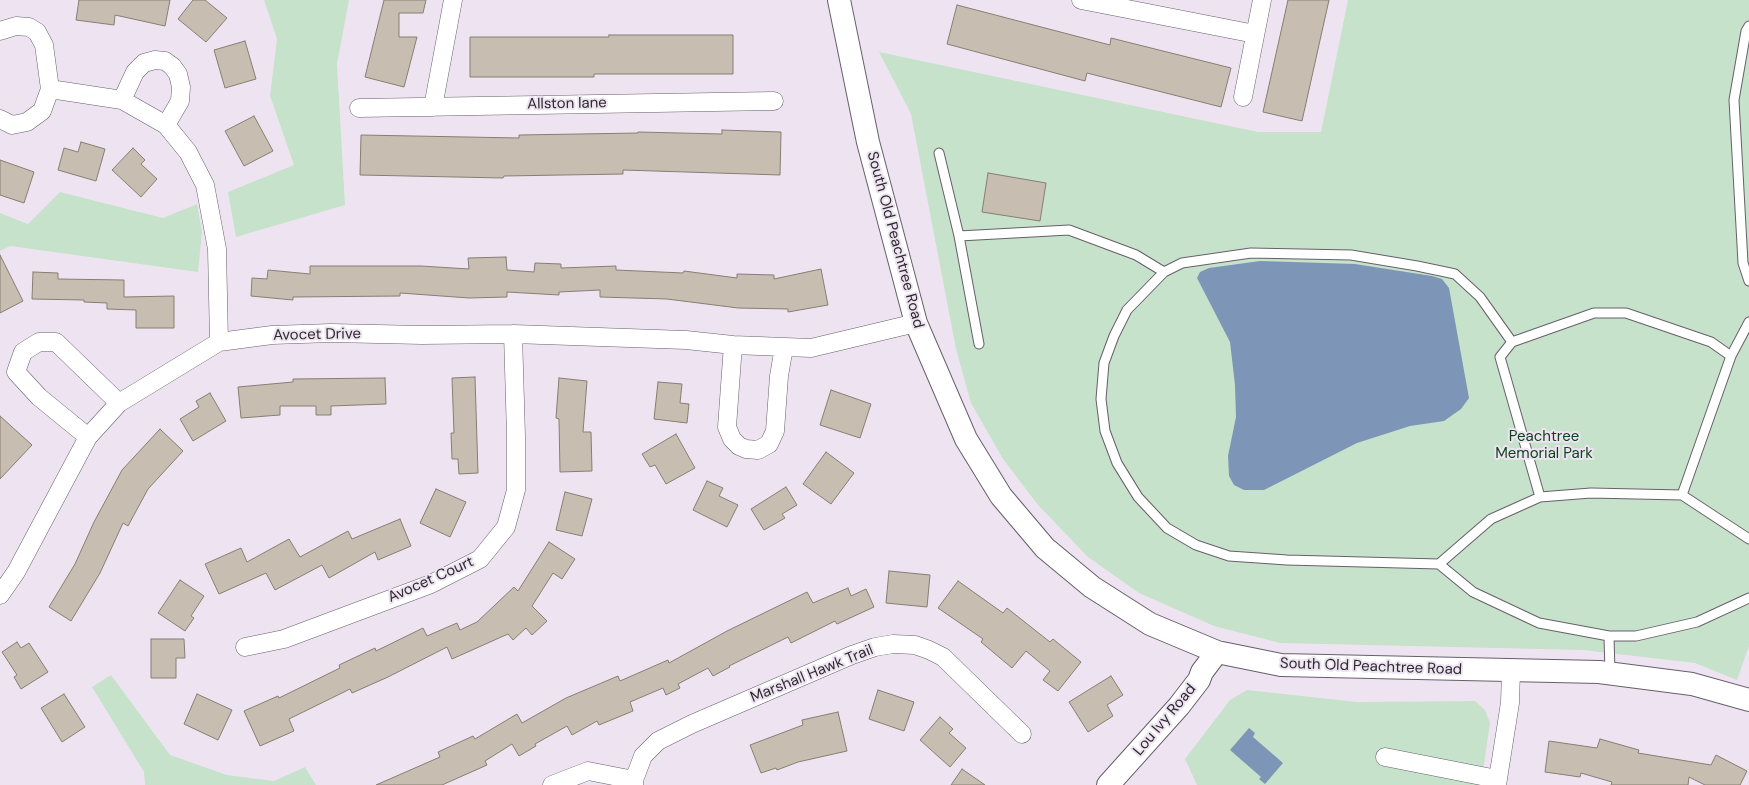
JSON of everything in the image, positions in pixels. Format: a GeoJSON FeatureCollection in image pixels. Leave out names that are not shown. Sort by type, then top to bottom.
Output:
{"type":"FeatureCollection","features":[{"type":"Feature","properties":{"kind":"street"},"geometry":{"type":"LineString","coordinates":[[433,106],[453,0]]}},
{"type":"Feature","properties":{"kind":"street","name":"South Old Peachtree Road"},"geometry":{"type":"LineString","coordinates":[[840,0],[868,142],[916,323],[966,438],[1001,496],[1045,548],[1092,587],[1150,624],[1217,652],[1281,665],[1610,674],[1692,684],[1749,700]]}},
{"type":"Feature","properties":{"kind":"street"},"geometry":{"type":"LineString","coordinates":[[1243,97],[1262,0]]}},
{"type":"Feature","properties":{"kind":"street"},"geometry":{"type":"LineString","coordinates":[[1087,1],[1255,34]]}},
{"type":"Feature","properties":{"kind":"street"},"geometry":{"type":"LineString","coordinates":[[0,31],[16,26],[29,27],[37,32],[44,45],[50,89],[42,111],[27,122],[12,125],[0,119]]}},
{"type":"Feature","properties":{"kind":"street"},"geometry":{"type":"LineString","coordinates":[[122,100],[135,72],[144,64],[155,60],[165,61],[178,74],[181,87],[180,101],[166,125]]}},
{"type":"Feature","properties":{"kind":"street"},"geometry":{"type":"LineString","coordinates":[[50,89],[122,100],[166,125],[188,152],[205,185],[216,249],[219,342]]}},
{"type":"Feature","properties":{"kind":"street","name":"Allston lane"},"geometry":{"type":"LineString","coordinates":[[359,108],[774,101]]}},
{"type":"Feature","properties":{"kind":"street","name":"Avocet Drive"},"geometry":{"type":"LineString","coordinates":[[2,588],[88,437],[119,403],[219,342],[272,335],[331,333],[513,334],[686,340],[733,345],[811,348],[916,323]]}},
{"type":"Feature","properties":{"kind":"street","name":"Avocet Court"},"geometry":{"type":"LineString","coordinates":[[245,647],[284,639],[394,598],[431,584],[480,559],[506,526],[516,490],[513,334]]}},
{"type":"Feature","properties":{"kind":"street"},"geometry":{"type":"LineString","coordinates":[[88,437],[39,397],[16,372],[23,352],[40,342],[56,342],[119,403]]}},
{"type":"Feature","properties":{"kind":"street"},"geometry":{"type":"LineString","coordinates":[[733,345],[728,427],[732,439],[739,446],[758,450],[770,444],[776,431],[779,378],[784,347]]}},
{"type":"Feature","properties":{"kind":"street","name":"Marshall Hawk Trail"},"geometry":{"type":"LineString","coordinates":[[634,782],[643,756],[658,742],[692,724],[852,655],[875,647],[893,644],[915,645],[943,657],[1022,734]]}},
{"type":"Feature","properties":{"kind":"street","name":"Lou Ivy Road"},"geometry":{"type":"LineString","coordinates":[[1108,785],[1179,706],[1217,652]]}},
{"type":"Feature","properties":{"kind":"street"},"geometry":{"type":"LineString","coordinates":[[1385,757],[1497,782],[1510,703],[1511,671]]}},
{"type":"Feature","properties":{"kind":"street"},"geometry":{"type":"LineString","coordinates":[[552,785],[588,771],[634,782]]}},
{"type":"Feature","properties":{"kind":"lane"},"geometry":{"type":"LineString","coordinates":[[1749,26],[1746,32],[1734,100],[1743,263],[1749,281]]}},
{"type":"Feature","properties":{"kind":"lane"},"geometry":{"type":"LineString","coordinates":[[939,153],[958,236],[979,344]]}},
{"type":"Feature","properties":{"kind":"lane"},"geometry":{"type":"LineString","coordinates":[[958,236],[1068,230],[1136,255],[1164,272]]}},
{"type":"Feature","properties":{"kind":"lane"},"geometry":{"type":"LineString","coordinates":[[1512,342],[1480,297],[1455,274],[1351,255],[1251,253],[1182,263],[1164,272],[1126,310],[1114,336],[1104,363],[1100,399],[1105,431],[1117,463],[1138,497],[1167,528],[1196,545],[1229,556],[1287,560],[1438,564],[1473,592],[1539,623],[1609,636],[1636,636],[1697,622],[1749,598]]}},
{"type":"Feature","properties":{"kind":"lane"},"geometry":{"type":"LineString","coordinates":[[1540,497],[1500,357],[1512,342],[1594,313],[1626,313],[1711,342],[1731,356]]}},
{"type":"Feature","properties":{"kind":"lane"},"geometry":{"type":"LineString","coordinates":[[1682,495],[1731,356],[1749,322]]}},
{"type":"Feature","properties":{"kind":"lane"},"geometry":{"type":"LineString","coordinates":[[1438,564],[1491,519],[1540,497],[1591,494],[1682,495],[1749,539]]}},
{"type":"Feature","properties":{"kind":"lane"},"geometry":{"type":"LineString","coordinates":[[1609,636],[1610,674]]}},
{"type":"Feature","properties":{"kind":"green space"},"geometry":{"type":"Polygon","coordinates":[[[264,0],[349,0],[337,64],[345,205],[236,237],[228,192],[294,165],[270,96],[277,39],[264,0]]]}},
{"type":"Feature","properties":{"kind":"green space","name":"Peachtree Memorial Park"},"geometry":{"type":"Polygon","coordinates":[[[1348,0],[1749,0],[1749,646],[1737,680],[1695,663],[1583,650],[1280,643],[1214,626],[1139,593],[1088,557],[1038,505],[1003,459],[971,403],[956,349],[911,114],[879,52],[1258,132],[1321,132],[1348,0]]]}},
{"type":"Feature","properties":{"kind":"green space"},"geometry":{"type":"Polygon","coordinates":[[[60,192],[163,218],[197,204],[202,232],[198,272],[10,246],[0,251],[0,213],[28,224],[60,192]]]}},
{"type":"Feature","properties":{"kind":"green space"},"geometry":{"type":"Polygon","coordinates":[[[111,675],[170,755],[227,775],[274,781],[305,767],[316,785],[145,785],[144,772],[92,687],[111,675]]]}},
{"type":"Feature","properties":{"kind":"green space"},"geometry":{"type":"Polygon","coordinates":[[[1247,690],[1357,702],[1475,701],[1485,710],[1490,723],[1481,785],[1197,785],[1185,759],[1230,700],[1247,690]]]}},
{"type":"Feature","properties":{"kind":"water"},"geometry":{"type":"Polygon","coordinates":[[[1260,261],[1355,264],[1442,279],[1449,288],[1469,398],[1461,409],[1444,421],[1410,426],[1357,443],[1264,490],[1244,490],[1234,485],[1229,476],[1228,456],[1236,417],[1235,385],[1230,342],[1197,278],[1200,272],[1209,268],[1260,261]]]}},
{"type":"Feature","properties":{"kind":"water"},"geometry":{"type":"Polygon","coordinates":[[[1249,728],[1255,733],[1253,737],[1283,763],[1265,784],[1259,779],[1261,777],[1230,750],[1249,728]]]}},
{"type":"Feature","properties":{"kind":"building"},"geometry":{"type":"Polygon","coordinates":[[[79,0],[170,0],[165,26],[115,15],[114,25],[76,20],[79,0]]]}},
{"type":"Feature","properties":{"kind":"building"},"geometry":{"type":"Polygon","coordinates":[[[193,0],[205,0],[227,18],[206,42],[178,19],[193,0]]]}},
{"type":"Feature","properties":{"kind":"building"},"geometry":{"type":"Polygon","coordinates":[[[384,0],[426,0],[423,13],[399,13],[399,37],[417,37],[404,87],[365,77],[384,0]]]}},
{"type":"Feature","properties":{"kind":"building"},"geometry":{"type":"Polygon","coordinates":[[[1288,0],[1329,0],[1302,121],[1263,112],[1288,0]]]}},
{"type":"Feature","properties":{"kind":"building"},"geometry":{"type":"Polygon","coordinates":[[[957,5],[1110,45],[1111,38],[1231,68],[1221,107],[1087,73],[1085,81],[947,44],[957,5]]]}},
{"type":"Feature","properties":{"kind":"building"},"geometry":{"type":"Polygon","coordinates":[[[609,35],[733,35],[733,74],[594,74],[594,77],[470,77],[470,37],[609,37],[609,35]]]}},
{"type":"Feature","properties":{"kind":"building"},"geometry":{"type":"Polygon","coordinates":[[[245,41],[256,79],[225,88],[214,50],[245,41]]]}},
{"type":"Feature","properties":{"kind":"building"},"geometry":{"type":"Polygon","coordinates":[[[254,116],[273,151],[244,166],[225,131],[254,116]]]}},
{"type":"Feature","properties":{"kind":"building"},"geometry":{"type":"Polygon","coordinates":[[[722,130],[781,132],[780,175],[623,170],[623,174],[504,176],[503,178],[360,175],[361,135],[519,138],[519,135],[638,132],[722,134],[722,130]]]}},
{"type":"Feature","properties":{"kind":"building"},"geometry":{"type":"Polygon","coordinates":[[[81,142],[105,149],[96,181],[58,170],[64,148],[78,152],[81,142]]]}},
{"type":"Feature","properties":{"kind":"building"},"geometry":{"type":"Polygon","coordinates":[[[133,148],[145,160],[141,164],[157,179],[141,197],[112,170],[133,148]]]}},
{"type":"Feature","properties":{"kind":"building"},"geometry":{"type":"Polygon","coordinates":[[[0,160],[34,172],[24,203],[0,195],[0,160]]]}},
{"type":"Feature","properties":{"kind":"building"},"geometry":{"type":"Polygon","coordinates":[[[988,173],[1046,183],[1040,221],[982,212],[988,173]]]}},
{"type":"Feature","properties":{"kind":"building"},"geometry":{"type":"Polygon","coordinates":[[[0,255],[23,301],[0,313],[0,255]]]}},
{"type":"Feature","properties":{"kind":"building"},"geometry":{"type":"Polygon","coordinates":[[[506,257],[507,270],[534,272],[535,263],[561,264],[561,268],[616,266],[616,270],[683,273],[684,271],[737,278],[737,274],[774,275],[774,279],[821,269],[828,305],[788,312],[788,309],[738,308],[667,299],[600,297],[600,290],[559,292],[559,295],[507,292],[507,297],[469,298],[400,293],[400,296],[293,297],[293,300],[251,296],[252,278],[267,279],[268,270],[310,274],[310,266],[421,266],[469,269],[468,258],[506,257]]]}},
{"type":"Feature","properties":{"kind":"building"},"geometry":{"type":"Polygon","coordinates":[[[33,272],[58,273],[58,279],[124,280],[124,297],[174,296],[174,328],[136,328],[136,310],[107,309],[107,303],[84,302],[84,300],[32,299],[33,272]]]}},
{"type":"Feature","properties":{"kind":"building"},"geometry":{"type":"Polygon","coordinates":[[[475,377],[478,473],[459,474],[458,459],[452,459],[451,433],[454,433],[452,378],[475,377]]]}},
{"type":"Feature","properties":{"kind":"building"},"geometry":{"type":"Polygon","coordinates":[[[385,378],[386,404],[331,406],[331,415],[316,415],[316,406],[280,406],[280,415],[241,418],[238,387],[293,382],[293,379],[385,378]]]}},
{"type":"Feature","properties":{"kind":"building"},"geometry":{"type":"Polygon","coordinates":[[[559,378],[587,381],[583,432],[591,432],[592,471],[560,472],[559,419],[556,418],[559,378]]]}},
{"type":"Feature","properties":{"kind":"building"},"geometry":{"type":"Polygon","coordinates":[[[658,382],[682,384],[680,403],[689,404],[687,423],[654,419],[658,382]]]}},
{"type":"Feature","properties":{"kind":"building"},"geometry":{"type":"Polygon","coordinates":[[[831,390],[871,404],[860,438],[820,425],[831,390]]]}},
{"type":"Feature","properties":{"kind":"building"},"geometry":{"type":"Polygon","coordinates":[[[210,393],[226,421],[193,441],[180,419],[199,407],[196,401],[210,393]]]}},
{"type":"Feature","properties":{"kind":"building"},"geometry":{"type":"Polygon","coordinates":[[[0,416],[32,445],[0,479],[0,416]]]}},
{"type":"Feature","properties":{"kind":"building"},"geometry":{"type":"Polygon","coordinates":[[[160,429],[183,451],[148,489],[128,526],[123,523],[100,573],[71,621],[49,607],[75,564],[94,522],[122,470],[160,429]]]}},
{"type":"Feature","properties":{"kind":"building"},"geometry":{"type":"Polygon","coordinates":[[[676,434],[695,468],[666,484],[655,465],[650,467],[642,454],[676,434]]]}},
{"type":"Feature","properties":{"kind":"building"},"geometry":{"type":"Polygon","coordinates":[[[826,452],[854,473],[831,504],[803,484],[826,452]]]}},
{"type":"Feature","properties":{"kind":"building"},"geometry":{"type":"Polygon","coordinates":[[[707,481],[723,488],[719,496],[738,505],[727,527],[693,510],[707,481]]]}},
{"type":"Feature","properties":{"kind":"building"},"geometry":{"type":"Polygon","coordinates":[[[786,487],[797,505],[782,514],[785,518],[764,530],[751,509],[786,487]]]}},
{"type":"Feature","properties":{"kind":"building"},"geometry":{"type":"Polygon","coordinates":[[[436,489],[466,502],[450,537],[420,523],[436,489]]]}},
{"type":"Feature","properties":{"kind":"building"},"geometry":{"type":"Polygon","coordinates":[[[565,492],[592,499],[582,536],[556,530],[565,492]]]}},
{"type":"Feature","properties":{"kind":"building"},"geometry":{"type":"Polygon","coordinates":[[[400,519],[411,546],[378,560],[375,552],[329,578],[322,565],[275,590],[266,573],[219,594],[205,564],[241,548],[247,562],[289,539],[300,557],[348,531],[352,539],[400,519]]]}},
{"type":"Feature","properties":{"kind":"building"},"geometry":{"type":"Polygon","coordinates":[[[549,542],[575,559],[562,579],[553,573],[532,606],[547,621],[532,635],[526,628],[513,640],[508,634],[452,659],[447,647],[388,677],[352,693],[350,689],[289,719],[294,731],[260,746],[244,711],[278,696],[279,698],[340,668],[339,665],[375,648],[376,651],[423,628],[427,636],[457,623],[460,630],[477,622],[514,587],[518,591],[549,542]]]}},
{"type":"Feature","properties":{"kind":"building"},"geometry":{"type":"Polygon","coordinates":[[[889,571],[930,575],[927,607],[886,603],[889,571]]]}},
{"type":"Feature","properties":{"kind":"building"},"geometry":{"type":"Polygon","coordinates":[[[180,580],[204,596],[191,616],[194,618],[185,631],[158,613],[180,580]]]}},
{"type":"Feature","properties":{"kind":"building"},"geometry":{"type":"Polygon","coordinates":[[[958,581],[1003,613],[1007,608],[1050,642],[1053,639],[1081,662],[1058,691],[1043,680],[1050,671],[1026,651],[1012,668],[981,642],[983,639],[938,608],[958,581]]]}},
{"type":"Feature","properties":{"kind":"building"},"geometry":{"type":"Polygon","coordinates":[[[848,588],[851,596],[866,589],[874,607],[837,624],[835,621],[791,643],[788,637],[713,676],[708,668],[678,684],[680,688],[666,695],[663,688],[630,702],[633,711],[599,725],[597,721],[572,735],[567,726],[535,744],[536,746],[519,756],[512,744],[485,761],[487,765],[442,785],[376,785],[440,757],[438,752],[473,736],[475,739],[517,714],[522,723],[566,698],[618,676],[620,681],[668,660],[669,663],[727,631],[807,592],[813,603],[848,588]]]}},
{"type":"Feature","properties":{"kind":"building"},"geometry":{"type":"Polygon","coordinates":[[[151,639],[184,639],[185,658],[176,658],[176,678],[151,678],[151,639]]]}},
{"type":"Feature","properties":{"kind":"building"},"geometry":{"type":"Polygon","coordinates":[[[17,642],[21,648],[29,643],[48,672],[21,689],[14,677],[17,675],[2,652],[17,642]]]}},
{"type":"Feature","properties":{"kind":"building"},"geometry":{"type":"Polygon","coordinates":[[[1111,676],[1123,695],[1107,705],[1113,716],[1088,732],[1069,702],[1111,676]]]}},
{"type":"Feature","properties":{"kind":"building"},"geometry":{"type":"Polygon","coordinates":[[[878,690],[914,702],[904,731],[869,719],[878,690]]]}},
{"type":"Feature","properties":{"kind":"building"},"geometry":{"type":"Polygon","coordinates":[[[64,694],[85,727],[62,742],[41,708],[64,694]]]}},
{"type":"Feature","properties":{"kind":"building"},"geometry":{"type":"Polygon","coordinates":[[[197,694],[232,710],[218,740],[184,724],[197,694]]]}},
{"type":"Feature","properties":{"kind":"building"},"geometry":{"type":"Polygon","coordinates":[[[838,712],[847,751],[761,773],[750,745],[803,725],[802,720],[838,712]]]}},
{"type":"Feature","properties":{"kind":"building"},"geometry":{"type":"Polygon","coordinates":[[[940,717],[953,729],[949,733],[966,748],[950,767],[920,740],[940,717]]]}},
{"type":"Feature","properties":{"kind":"building"},"geometry":{"type":"Polygon","coordinates":[[[1600,739],[1639,750],[1638,753],[1711,765],[1716,755],[1747,771],[1740,785],[1705,785],[1689,777],[1688,785],[1611,785],[1612,782],[1581,773],[1580,777],[1545,772],[1549,741],[1597,748],[1600,739]]]}},
{"type":"Feature","properties":{"kind":"building"},"geometry":{"type":"Polygon","coordinates":[[[962,769],[985,785],[951,785],[962,769]]]}}]}
